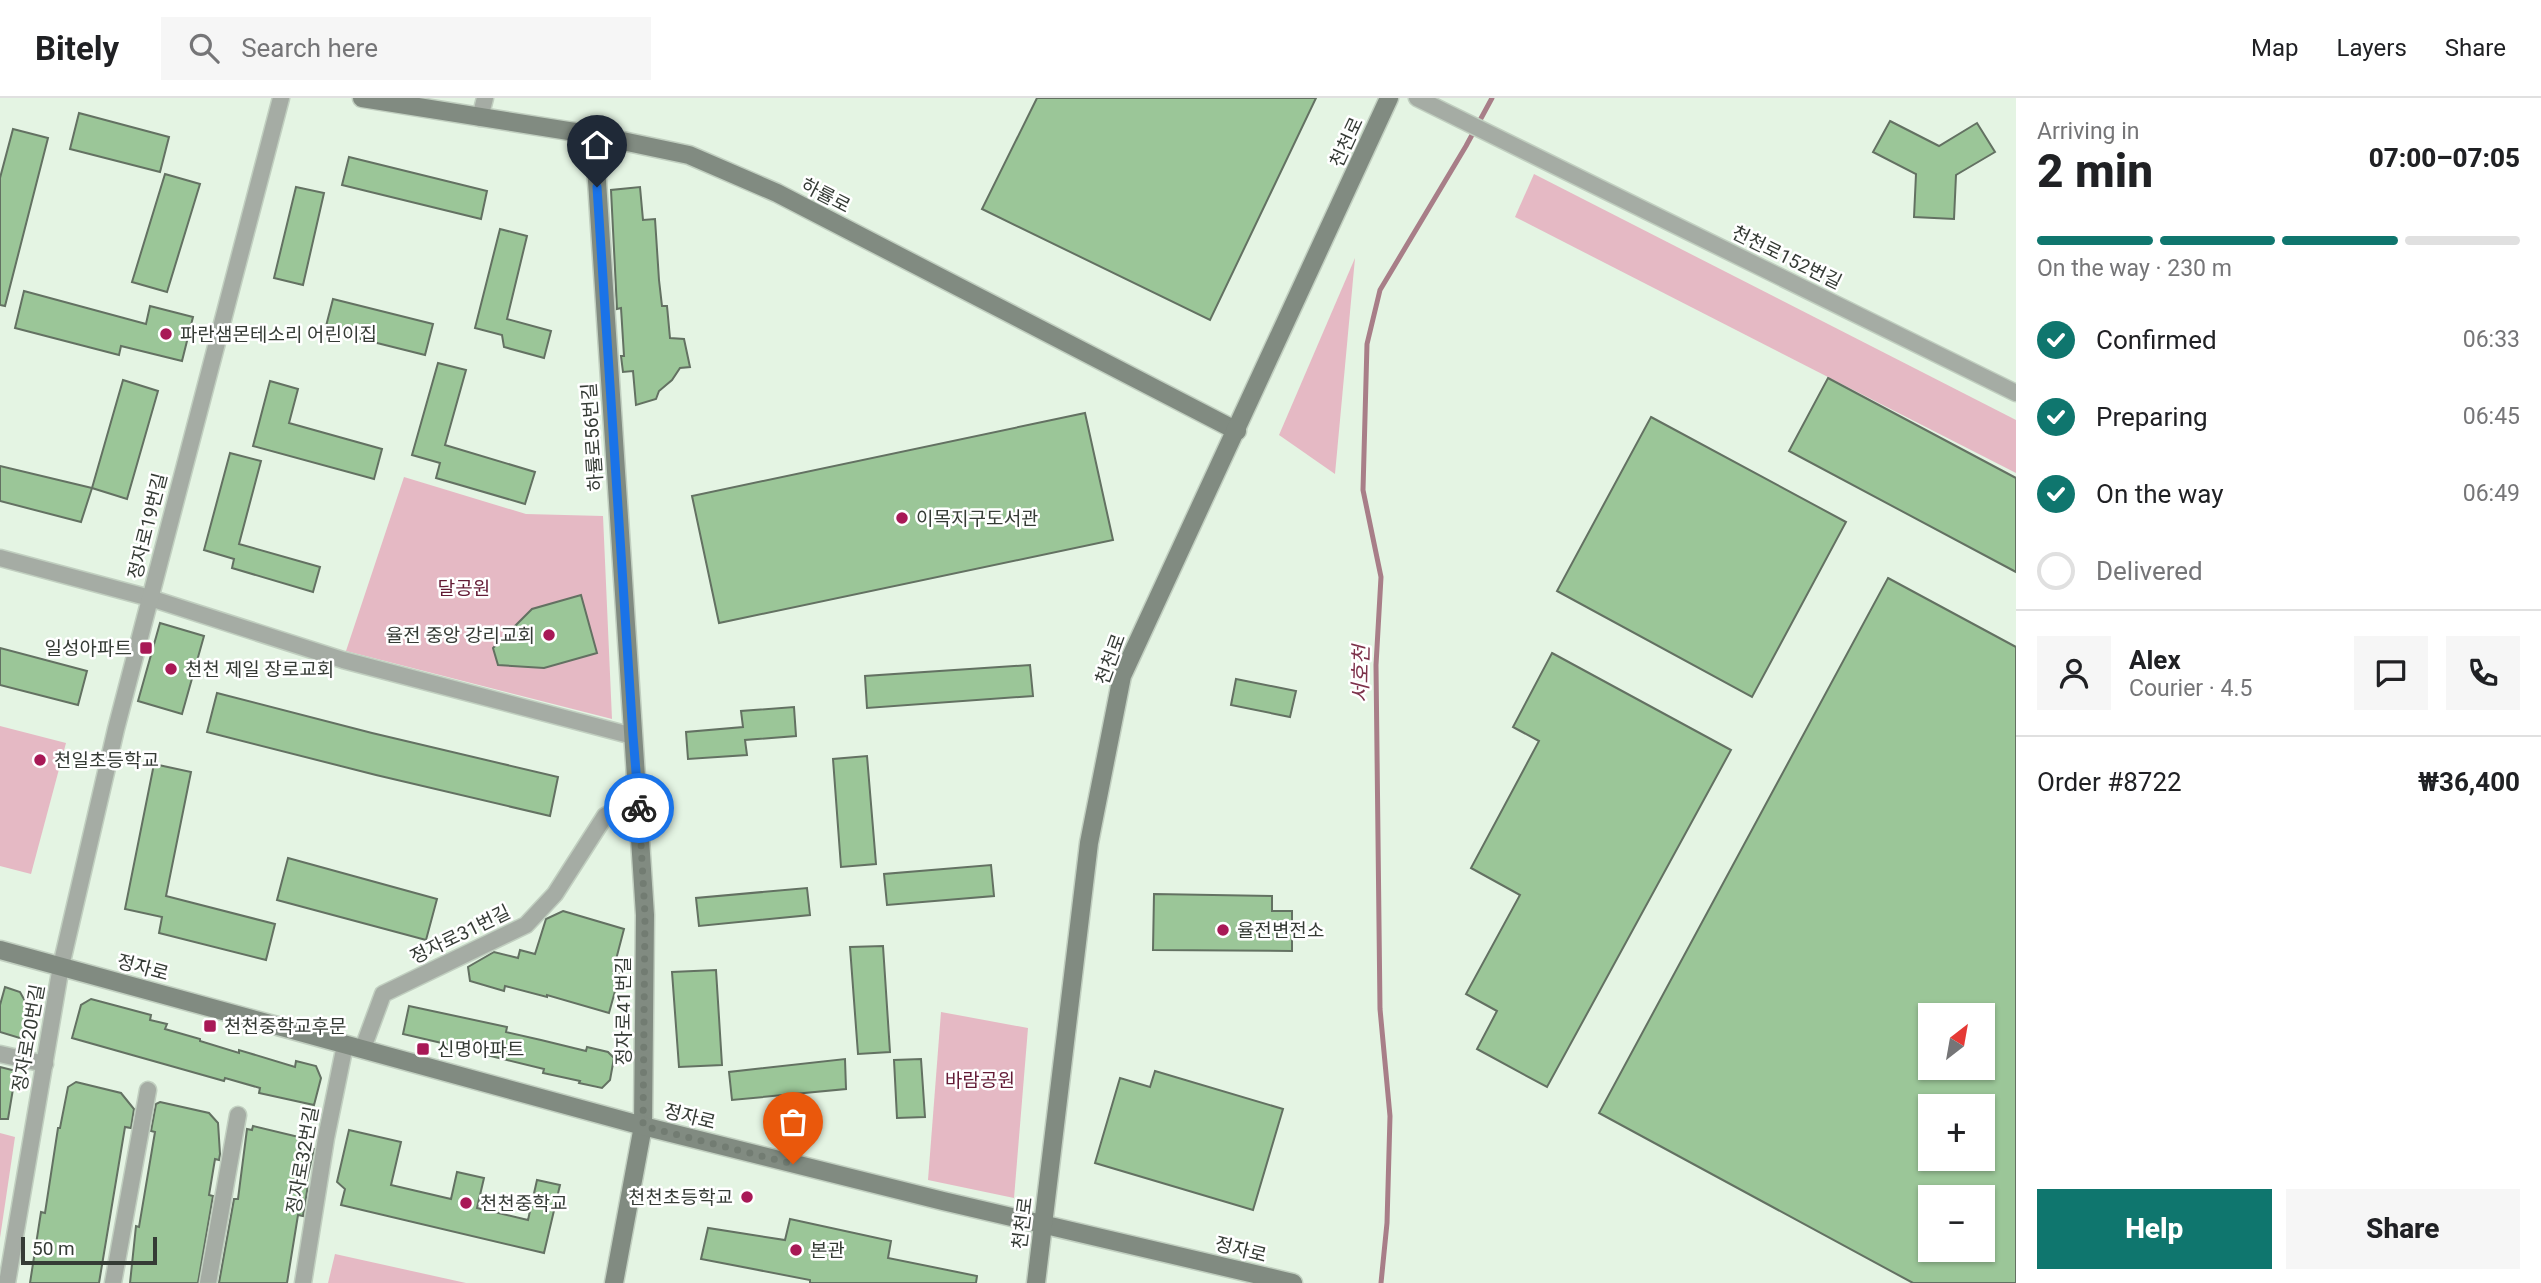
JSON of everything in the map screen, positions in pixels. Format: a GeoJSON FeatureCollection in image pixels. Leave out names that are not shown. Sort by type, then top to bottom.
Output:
{"type":"FeatureCollection","features":[{"type":"Feature","properties":{"kind":"street","name":"정자로19번길"},"geometry":{"type":"LineString","coordinates":[[61,966],[116,729],[281,98]]}},
{"type":"Feature","properties":{"kind":"street","name":"하률로"},"geometry":{"type":"LineString","coordinates":[[362,98],[594,135],[689,155],[777,193],[1237,431]]}},
{"type":"Feature","properties":{"kind":"street"},"geometry":{"type":"LineString","coordinates":[[480,118],[485,98]]}},
{"type":"Feature","properties":{"kind":"street","name":"천천로"},"geometry":{"type":"LineString","coordinates":[[1036,1283],[1089,844],[1122,676],[1389,98]]}},
{"type":"Feature","properties":{"kind":"street","name":"천천로152번길"},"geometry":{"type":"LineString","coordinates":[[1418,98],[2016,393]]}},
{"type":"Feature","properties":{"kind":"street","name":"하률로56번길"},"geometry":{"type":"LineString","coordinates":[[594,135],[633,736]]}},
{"type":"Feature","properties":{"kind":"street"},"geometry":{"type":"LineString","coordinates":[[0,558],[150,598],[343,660],[633,736]]}},
{"type":"Feature","properties":{"kind":"street","name":"정자로41번길"},"geometry":{"type":"LineString","coordinates":[[614,1283],[643,1126],[645,915],[633,736]]}},
{"type":"Feature","properties":{"kind":"street","name":"정자로31번길"},"geometry":{"type":"LineString","coordinates":[[354,1046],[383,994],[526,925],[555,894],[605,816],[639,797]]}},
{"type":"Feature","properties":{"kind":"street","name":"정자로"},"geometry":{"type":"LineString","coordinates":[[0,950],[643,1126],[943,1201],[1293,1283]]}},
{"type":"Feature","properties":{"kind":"street","name":"정자로20번길"},"geometry":{"type":"LineString","coordinates":[[7,1283],[61,966]]}},
{"type":"Feature","properties":{"kind":"street","name":"정자로32번길"},"geometry":{"type":"LineString","coordinates":[[303,1283],[326,1138],[354,1046]]}},
{"type":"Feature","properties":{"kind":"street"},"geometry":{"type":"LineString","coordinates":[[0,1054],[45,1064]]}},
{"type":"Feature","properties":{"kind":"street"},"geometry":{"type":"LineString","coordinates":[[113,1283],[148,1090]]}},
{"type":"Feature","properties":{"kind":"street"},"geometry":{"type":"LineString","coordinates":[[208,1283],[238,1115]]}},
{"type":"Feature","properties":{"kind":"green space"},"geometry":{"type":"Polygon","coordinates":[[[1534,174],[2016,420],[2016,473],[1515,217],[1534,174]]]}},
{"type":"Feature","properties":{"kind":"green space"},"geometry":{"type":"Polygon","coordinates":[[[1355,258],[1335,474],[1279,435],[1355,258]]]}},
{"type":"Feature","properties":{"kind":"green space","name":"달공원"},"geometry":{"type":"Polygon","coordinates":[[[404,477],[526,514],[603,516],[612,719],[346,651],[404,477]]]}},
{"type":"Feature","properties":{"kind":"green space"},"geometry":{"type":"Polygon","coordinates":[[[0,726],[66,743],[31,874],[0,866],[0,726]]]}},
{"type":"Feature","properties":{"kind":"green space","name":"바람공원"},"geometry":{"type":"Polygon","coordinates":[[[941,1012],[1028,1028],[1014,1198],[928,1180],[941,1012]]]}},
{"type":"Feature","properties":{"kind":"green space"},"geometry":{"type":"Polygon","coordinates":[[[0,1133],[15,1137],[0,1238],[0,1133]]]}},
{"type":"Feature","properties":{"kind":"green space"},"geometry":{"type":"Polygon","coordinates":[[[335,1254],[466,1283],[328,1283],[335,1254]]]}},
{"type":"Feature","properties":{"kind":"building"},"geometry":{"type":"Polygon","coordinates":[[[1037,98],[1316,98],[1210,320],[982,209],[1037,98]]]}},
{"type":"Feature","properties":{"kind":"building"},"geometry":{"type":"Polygon","coordinates":[[[79,113],[169,137],[160,172],[70,149],[79,113]]]}},
{"type":"Feature","properties":{"kind":"building"},"geometry":{"type":"Polygon","coordinates":[[[1890,121],[1939,146],[1977,123],[1995,152],[1956,175],[1954,219],[1914,217],[1916,174],[1873,152],[1890,121]]]}},
{"type":"Feature","properties":{"kind":"building"},"geometry":{"type":"Polygon","coordinates":[[[13,129],[48,138],[5,306],[0,305],[0,178],[13,129]]]}},
{"type":"Feature","properties":{"kind":"building"},"geometry":{"type":"Polygon","coordinates":[[[349,157],[487,191],[481,219],[342,185],[349,157]]]}},
{"type":"Feature","properties":{"kind":"building"},"geometry":{"type":"Polygon","coordinates":[[[165,174],[200,184],[167,292],[132,282],[165,174]]]}},
{"type":"Feature","properties":{"kind":"building"},"geometry":{"type":"Polygon","coordinates":[[[296,187],[324,193],[303,285],[274,278],[296,187]]]}},
{"type":"Feature","properties":{"kind":"building"},"geometry":{"type":"Polygon","coordinates":[[[640,187],[643,220],[655,219],[662,306],[667,306],[670,338],[684,339],[690,367],[680,368],[672,380],[659,391],[656,399],[636,405],[633,371],[623,372],[621,356],[624,356],[621,308],[617,309],[611,190],[640,187]]]}},
{"type":"Feature","properties":{"kind":"building"},"geometry":{"type":"Polygon","coordinates":[[[500,229],[527,236],[507,319],[551,331],[544,358],[504,347],[502,335],[475,328],[500,229]]]}},
{"type":"Feature","properties":{"kind":"building"},"geometry":{"type":"Polygon","coordinates":[[[24,291],[146,324],[150,306],[193,317],[182,361],[121,346],[119,355],[15,328],[24,291]]]}},
{"type":"Feature","properties":{"kind":"building"},"geometry":{"type":"Polygon","coordinates":[[[333,299],[433,324],[425,355],[325,330],[333,299]]]}},
{"type":"Feature","properties":{"kind":"building"},"geometry":{"type":"Polygon","coordinates":[[[438,363],[466,370],[445,445],[535,472],[525,504],[436,478],[440,463],[412,455],[438,363]]]}},
{"type":"Feature","properties":{"kind":"building"},"geometry":{"type":"Polygon","coordinates":[[[1828,378],[2016,478],[2016,572],[1789,451],[1828,378]]]}},
{"type":"Feature","properties":{"kind":"building"},"geometry":{"type":"Polygon","coordinates":[[[123,380],[158,391],[127,499],[92,488],[123,380]]]}},
{"type":"Feature","properties":{"kind":"building"},"geometry":{"type":"Polygon","coordinates":[[[270,381],[298,389],[289,423],[382,449],[374,479],[253,446],[270,381]]]}},
{"type":"Feature","properties":{"kind":"building","name":"이목지구도서관"},"geometry":{"type":"Polygon","coordinates":[[[1085,413],[1113,540],[719,623],[692,496],[1085,413]]]}},
{"type":"Feature","properties":{"kind":"building"},"geometry":{"type":"Polygon","coordinates":[[[1651,417],[1846,522],[1752,697],[1557,591],[1651,417]]]}},
{"type":"Feature","properties":{"kind":"building"},"geometry":{"type":"Polygon","coordinates":[[[230,453],[261,461],[239,544],[320,567],[313,592],[232,568],[234,559],[204,550],[230,453]]]}},
{"type":"Feature","properties":{"kind":"building"},"geometry":{"type":"Polygon","coordinates":[[[0,466],[92,488],[81,522],[0,501],[0,466]]]}},
{"type":"Feature","properties":{"kind":"building"},"geometry":{"type":"Polygon","coordinates":[[[1888,578],[2016,647],[2016,1283],[1913,1283],[1599,1113],[1888,578]]]}},
{"type":"Feature","properties":{"kind":"building","name":"율전 중앙 강리교회"},"geometry":{"type":"Polygon","coordinates":[[[581,595],[597,653],[544,668],[498,665],[493,648],[532,609],[581,595]]]}},
{"type":"Feature","properties":{"kind":"building","name":"천천 제일 장로교회"},"geometry":{"type":"Polygon","coordinates":[[[160,623],[204,636],[182,714],[138,701],[160,623]]]}},
{"type":"Feature","properties":{"kind":"building","name":"천일초등학교"},"geometry":{"type":"Polygon","coordinates":[[[0,648],[87,671],[78,705],[0,685],[0,648]]]}},
{"type":"Feature","properties":{"kind":"building"},"geometry":{"type":"Polygon","coordinates":[[[1552,653],[1731,750],[1547,1087],[1477,1049],[1497,1011],[1466,994],[1520,895],[1471,868],[1539,741],[1513,727],[1552,653]]]}},
{"type":"Feature","properties":{"kind":"building"},"geometry":{"type":"Polygon","coordinates":[[[1030,665],[1033,696],[867,708],[865,676],[1030,665]]]}},
{"type":"Feature","properties":{"kind":"building"},"geometry":{"type":"Polygon","coordinates":[[[1236,679],[1296,691],[1290,717],[1231,705],[1236,679]]]}},
{"type":"Feature","properties":{"kind":"building"},"geometry":{"type":"Polygon","coordinates":[[[217,693],[558,777],[550,816],[207,732],[217,693]]]}},
{"type":"Feature","properties":{"kind":"building"},"geometry":{"type":"Polygon","coordinates":[[[794,707],[796,736],[745,740],[747,755],[688,759],[686,732],[743,727],[741,711],[794,707]]]}},
{"type":"Feature","properties":{"kind":"building"},"geometry":{"type":"Polygon","coordinates":[[[867,756],[876,864],[841,867],[833,759],[867,756]]]}},
{"type":"Feature","properties":{"kind":"building"},"geometry":{"type":"Polygon","coordinates":[[[154,764],[191,772],[166,896],[275,924],[266,960],[159,933],[162,917],[125,909],[154,764]]]}},
{"type":"Feature","properties":{"kind":"building"},"geometry":{"type":"Polygon","coordinates":[[[288,858],[437,899],[426,940],[277,900],[288,858]]]}},
{"type":"Feature","properties":{"kind":"building"},"geometry":{"type":"Polygon","coordinates":[[[991,865],[994,896],[887,905],[884,874],[991,865]]]}},
{"type":"Feature","properties":{"kind":"building"},"geometry":{"type":"Polygon","coordinates":[[[807,888],[810,915],[699,926],[696,898],[807,888]]]}},
{"type":"Feature","properties":{"kind":"building","name":"율전변전소"},"geometry":{"type":"Polygon","coordinates":[[[1154,894],[1272,896],[1272,911],[1292,911],[1292,951],[1153,950],[1154,894]]]}},
{"type":"Feature","properties":{"kind":"building"},"geometry":{"type":"Polygon","coordinates":[[[563,911],[624,929],[613,971],[620,973],[609,1013],[547,995],[505,986],[504,991],[470,981],[468,967],[494,952],[518,958],[520,950],[535,954],[546,919],[563,911]]]}},
{"type":"Feature","properties":{"kind":"building"},"geometry":{"type":"Polygon","coordinates":[[[883,946],[890,1052],[858,1054],[850,947],[883,946]]]}},
{"type":"Feature","properties":{"kind":"building"},"geometry":{"type":"Polygon","coordinates":[[[716,970],[722,1065],[679,1067],[672,972],[716,970]]]}},
{"type":"Feature","properties":{"kind":"building"},"geometry":{"type":"Polygon","coordinates":[[[5,987],[20,992],[30,1010],[23,1039],[0,1032],[0,1005],[5,987]]]}},
{"type":"Feature","properties":{"kind":"building"},"geometry":{"type":"Polygon","coordinates":[[[91,999],[151,1015],[150,1020],[167,1024],[165,1029],[239,1053],[239,1050],[295,1067],[296,1061],[316,1066],[321,1078],[314,1105],[259,1093],[260,1088],[225,1078],[224,1081],[72,1038],[81,1005],[91,999]]]}},
{"type":"Feature","properties":{"kind":"building"},"geometry":{"type":"Polygon","coordinates":[[[409,1006],[507,1027],[506,1032],[586,1051],[587,1047],[608,1052],[614,1058],[610,1080],[602,1088],[579,1083],[580,1081],[543,1073],[544,1069],[470,1051],[445,1048],[446,1044],[403,1034],[409,1006]]]}},
{"type":"Feature","properties":{"kind":"building"},"geometry":{"type":"Polygon","coordinates":[[[845,1059],[846,1089],[732,1100],[729,1072],[845,1059]]]}},
{"type":"Feature","properties":{"kind":"building"},"geometry":{"type":"Polygon","coordinates":[[[921,1059],[925,1117],[897,1118],[894,1060],[921,1059]]]}},
{"type":"Feature","properties":{"kind":"building"},"geometry":{"type":"Polygon","coordinates":[[[0,1067],[16,1071],[8,1119],[0,1119],[0,1067]]]}},
{"type":"Feature","properties":{"kind":"building"},"geometry":{"type":"Polygon","coordinates":[[[1155,1071],[1283,1109],[1253,1210],[1095,1163],[1120,1078],[1150,1087],[1155,1071]]]}},
{"type":"Feature","properties":{"kind":"building"},"geometry":{"type":"Polygon","coordinates":[[[76,1082],[121,1093],[134,1109],[131,1128],[125,1127],[99,1283],[30,1283],[41,1212],[45,1213],[58,1128],[68,1087],[76,1082]]]}},
{"type":"Feature","properties":{"kind":"building"},"geometry":{"type":"Polygon","coordinates":[[[160,1102],[209,1113],[218,1123],[220,1154],[219,1160],[215,1159],[209,1195],[213,1196],[198,1283],[130,1283],[136,1226],[139,1227],[155,1132],[151,1131],[156,1104],[160,1102]]]}},
{"type":"Feature","properties":{"kind":"building"},"geometry":{"type":"Polygon","coordinates":[[[253,1126],[307,1139],[305,1147],[314,1149],[306,1184],[303,1216],[298,1215],[287,1283],[219,1283],[234,1199],[238,1199],[247,1129],[252,1130],[253,1126]]]}},
{"type":"Feature","properties":{"kind":"building","name":"천천중학교"},"geometry":{"type":"Polygon","coordinates":[[[349,1130],[401,1142],[391,1185],[451,1199],[457,1172],[484,1178],[477,1208],[528,1220],[537,1180],[560,1185],[544,1253],[341,1205],[345,1189],[337,1182],[349,1130]]]}},
{"type":"Feature","properties":{"kind":"building","name":"본관"},"geometry":{"type":"Polygon","coordinates":[[[790,1219],[891,1241],[888,1258],[977,1276],[976,1283],[810,1283],[810,1280],[701,1259],[708,1228],[785,1240],[790,1219]]]}},
{"type":"Feature","properties":{"kind":"waterway","name":"서호천"},"geometry":{"type":"LineString","coordinates":[[1381,1283],[1387,1223],[1390,1116],[1380,1009],[1376,665],[1381,577],[1363,490],[1367,344],[1380,290],[1492,98]]}},
{"type":"Feature","properties":{"kind":"way so far"},"geometry":{"type":"LineString","coordinates":[[639,808],[645,915],[643,1126],[793,1164]]}},
{"type":"Feature","properties":{"kind":"place","name":"파란샘몬테소리 어린이집"},"geometry":{"type":"Point","coordinates":[166,334]}},
{"type":"Feature","properties":{"kind":"place","name":"이목지구도서관"},"geometry":{"type":"Point","coordinates":[902,518]}},
{"type":"Feature","properties":{"kind":"place","name":"율전 중앙 강리교회"},"geometry":{"type":"Point","coordinates":[549,635]}},
{"type":"Feature","properties":{"kind":"place","name":"일성아파트"},"geometry":{"type":"Point","coordinates":[146,648]}},
{"type":"Feature","properties":{"kind":"place","name":"천천 제일 장로교회"},"geometry":{"type":"Point","coordinates":[171,669]}},
{"type":"Feature","properties":{"kind":"place","name":"천일초등학교"},"geometry":{"type":"Point","coordinates":[40,760]}},
{"type":"Feature","properties":{"kind":"place","name":"율전변전소"},"geometry":{"type":"Point","coordinates":[1223,930]}},
{"type":"Feature","properties":{"kind":"place","name":"천천중학교후문"},"geometry":{"type":"Point","coordinates":[210,1026]}},
{"type":"Feature","properties":{"kind":"place","name":"신명아파트"},"geometry":{"type":"Point","coordinates":[423,1049]}},
{"type":"Feature","properties":{"kind":"place","name":"천천초등학교"},"geometry":{"type":"Point","coordinates":[747,1197]}},
{"type":"Feature","properties":{"kind":"place","name":"천천중학교"},"geometry":{"type":"Point","coordinates":[466,1203]}},
{"type":"Feature","properties":{"kind":"place","name":"본관"},"geometry":{"type":"Point","coordinates":[796,1250]}},
{"type":"Feature","properties":{"kind":"route"},"geometry":{"type":"LineString","coordinates":[[597,187],[639,808]]}}]}
